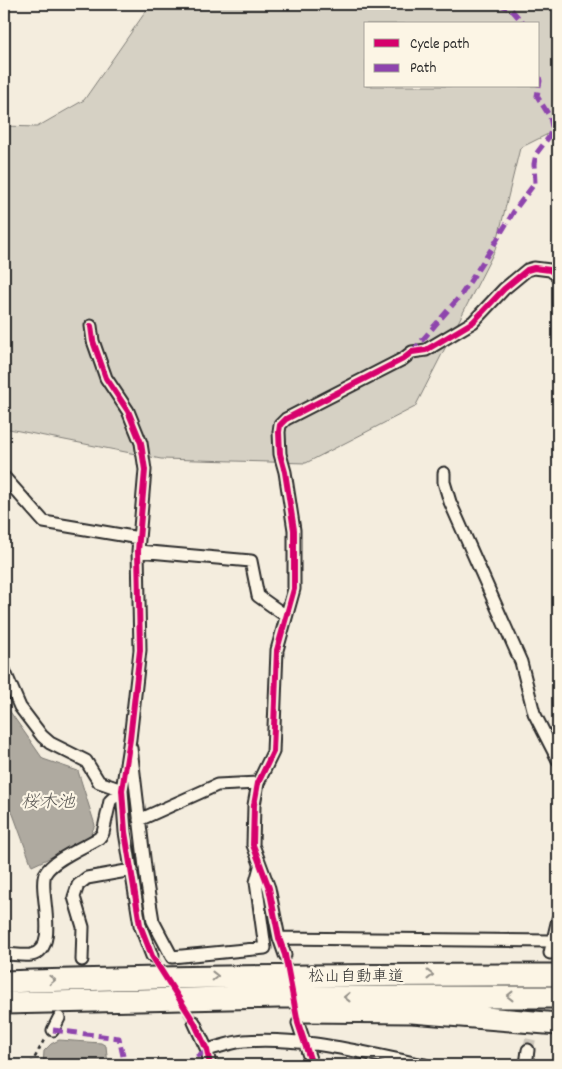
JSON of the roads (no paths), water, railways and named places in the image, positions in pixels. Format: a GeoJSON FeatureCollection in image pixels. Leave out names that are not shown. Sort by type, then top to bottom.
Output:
{"type":"FeatureCollection","features":[{"type":"Feature","properties":{"kind":"highway","name":"松山自動車道"},"geometry":{"type":"LineString","coordinates":[[4,982],[299,975],[558,975]]}},
{"type":"Feature","properties":{"kind":"highway","name":"松山自動車道"},"geometry":{"type":"LineString","coordinates":[[5,1003],[288,997],[558,997]]}},
{"type":"Feature","properties":{"kind":"highway"},"geometry":{"type":"LineString","coordinates":[[5,1003],[119,1009],[412,1012],[558,1024]]}},
{"type":"Feature","properties":{"kind":"street"},"geometry":{"type":"LineString","coordinates":[[285,956],[279,938],[269,888],[253,845],[254,805],[258,783],[273,752],[277,650],[294,589],[294,530],[286,472],[280,454],[280,425],[286,419],[403,359],[412,352],[426,350],[473,322],[504,289],[528,270],[534,268],[550,270],[558,276]]}},
{"type":"Feature","properties":{"kind":"street"},"geometry":{"type":"LineString","coordinates":[[91,326],[93,341],[106,378],[128,411],[141,444],[145,470],[138,551],[140,650],[122,790],[125,832],[140,925],[152,956]]}},
{"type":"Feature","properties":{"kind":"street"},"geometry":{"type":"LineString","coordinates":[[444,473],[444,482],[450,502],[521,662],[534,713],[558,760]]}},
{"type":"Feature","properties":{"kind":"street"},"geometry":{"type":"LineString","coordinates":[[4,477],[44,522],[139,538]]}},
{"type":"Feature","properties":{"kind":"street"},"geometry":{"type":"LineString","coordinates":[[138,551],[251,561],[258,596],[286,616]]}},
{"type":"Feature","properties":{"kind":"street"},"geometry":{"type":"LineString","coordinates":[[4,670],[20,707],[42,736],[50,744],[86,761],[99,782],[122,790]]}},
{"type":"Feature","properties":{"kind":"street"},"geometry":{"type":"LineString","coordinates":[[130,739],[153,921],[172,957],[265,948],[256,882],[260,867]]}},
{"type":"Feature","properties":{"kind":"street"},"geometry":{"type":"LineString","coordinates":[[139,820],[217,785],[258,783]]}},
{"type":"Feature","properties":{"kind":"street"},"geometry":{"type":"LineString","coordinates":[[4,954],[32,955],[42,947],[47,932],[44,875],[51,866],[99,838],[103,833],[110,801],[122,790]]}},
{"type":"Feature","properties":{"kind":"street"},"geometry":{"type":"LineString","coordinates":[[82,960],[83,928],[74,897],[78,885],[87,878],[132,870]]}},
{"type":"Feature","properties":{"kind":"street"},"geometry":{"type":"LineString","coordinates":[[279,938],[551,947],[558,918]]}},
{"type":"Feature","properties":{"kind":"street"},"geometry":{"type":"LineString","coordinates":[[53,1030],[59,1018]]}},
{"type":"Feature","properties":{"kind":"street"},"geometry":{"type":"LineString","coordinates":[[194,1022],[207,1050],[210,1065]]}},
{"type":"Feature","properties":{"kind":"street"},"geometry":{"type":"LineString","coordinates":[[298,1023],[312,1065]]}},
{"type":"Feature","properties":{"kind":"street"},"geometry":{"type":"LineString","coordinates":[[207,1050],[242,1041],[275,1040],[304,1043],[425,1065]]}},
{"type":"Feature","properties":{"kind":"street"},"geometry":{"type":"LineString","coordinates":[[526,1065],[528,1050]]}},
{"type":"Feature","properties":{"kind":"water","name":"桜木池"},"geometry":{"type":"Polygon","coordinates":[[[4,703],[43,759],[78,771],[95,825],[90,836],[84,842],[32,866],[13,814],[4,803],[4,703]]]}},
{"type":"Feature","properties":{"kind":"water"},"geometry":{"type":"Polygon","coordinates":[[[59,1040],[101,1043],[106,1046],[108,1065],[43,1065],[44,1051],[51,1044],[59,1040]]]}},
{"type":"Feature","properties":{"kind":"tunnel"},"geometry":{"type":"LineString","coordinates":[[152,956],[194,1022]]}},
{"type":"Feature","properties":{"kind":"tunnel"},"geometry":{"type":"LineString","coordinates":[[528,1050],[541,994]]}}]}
